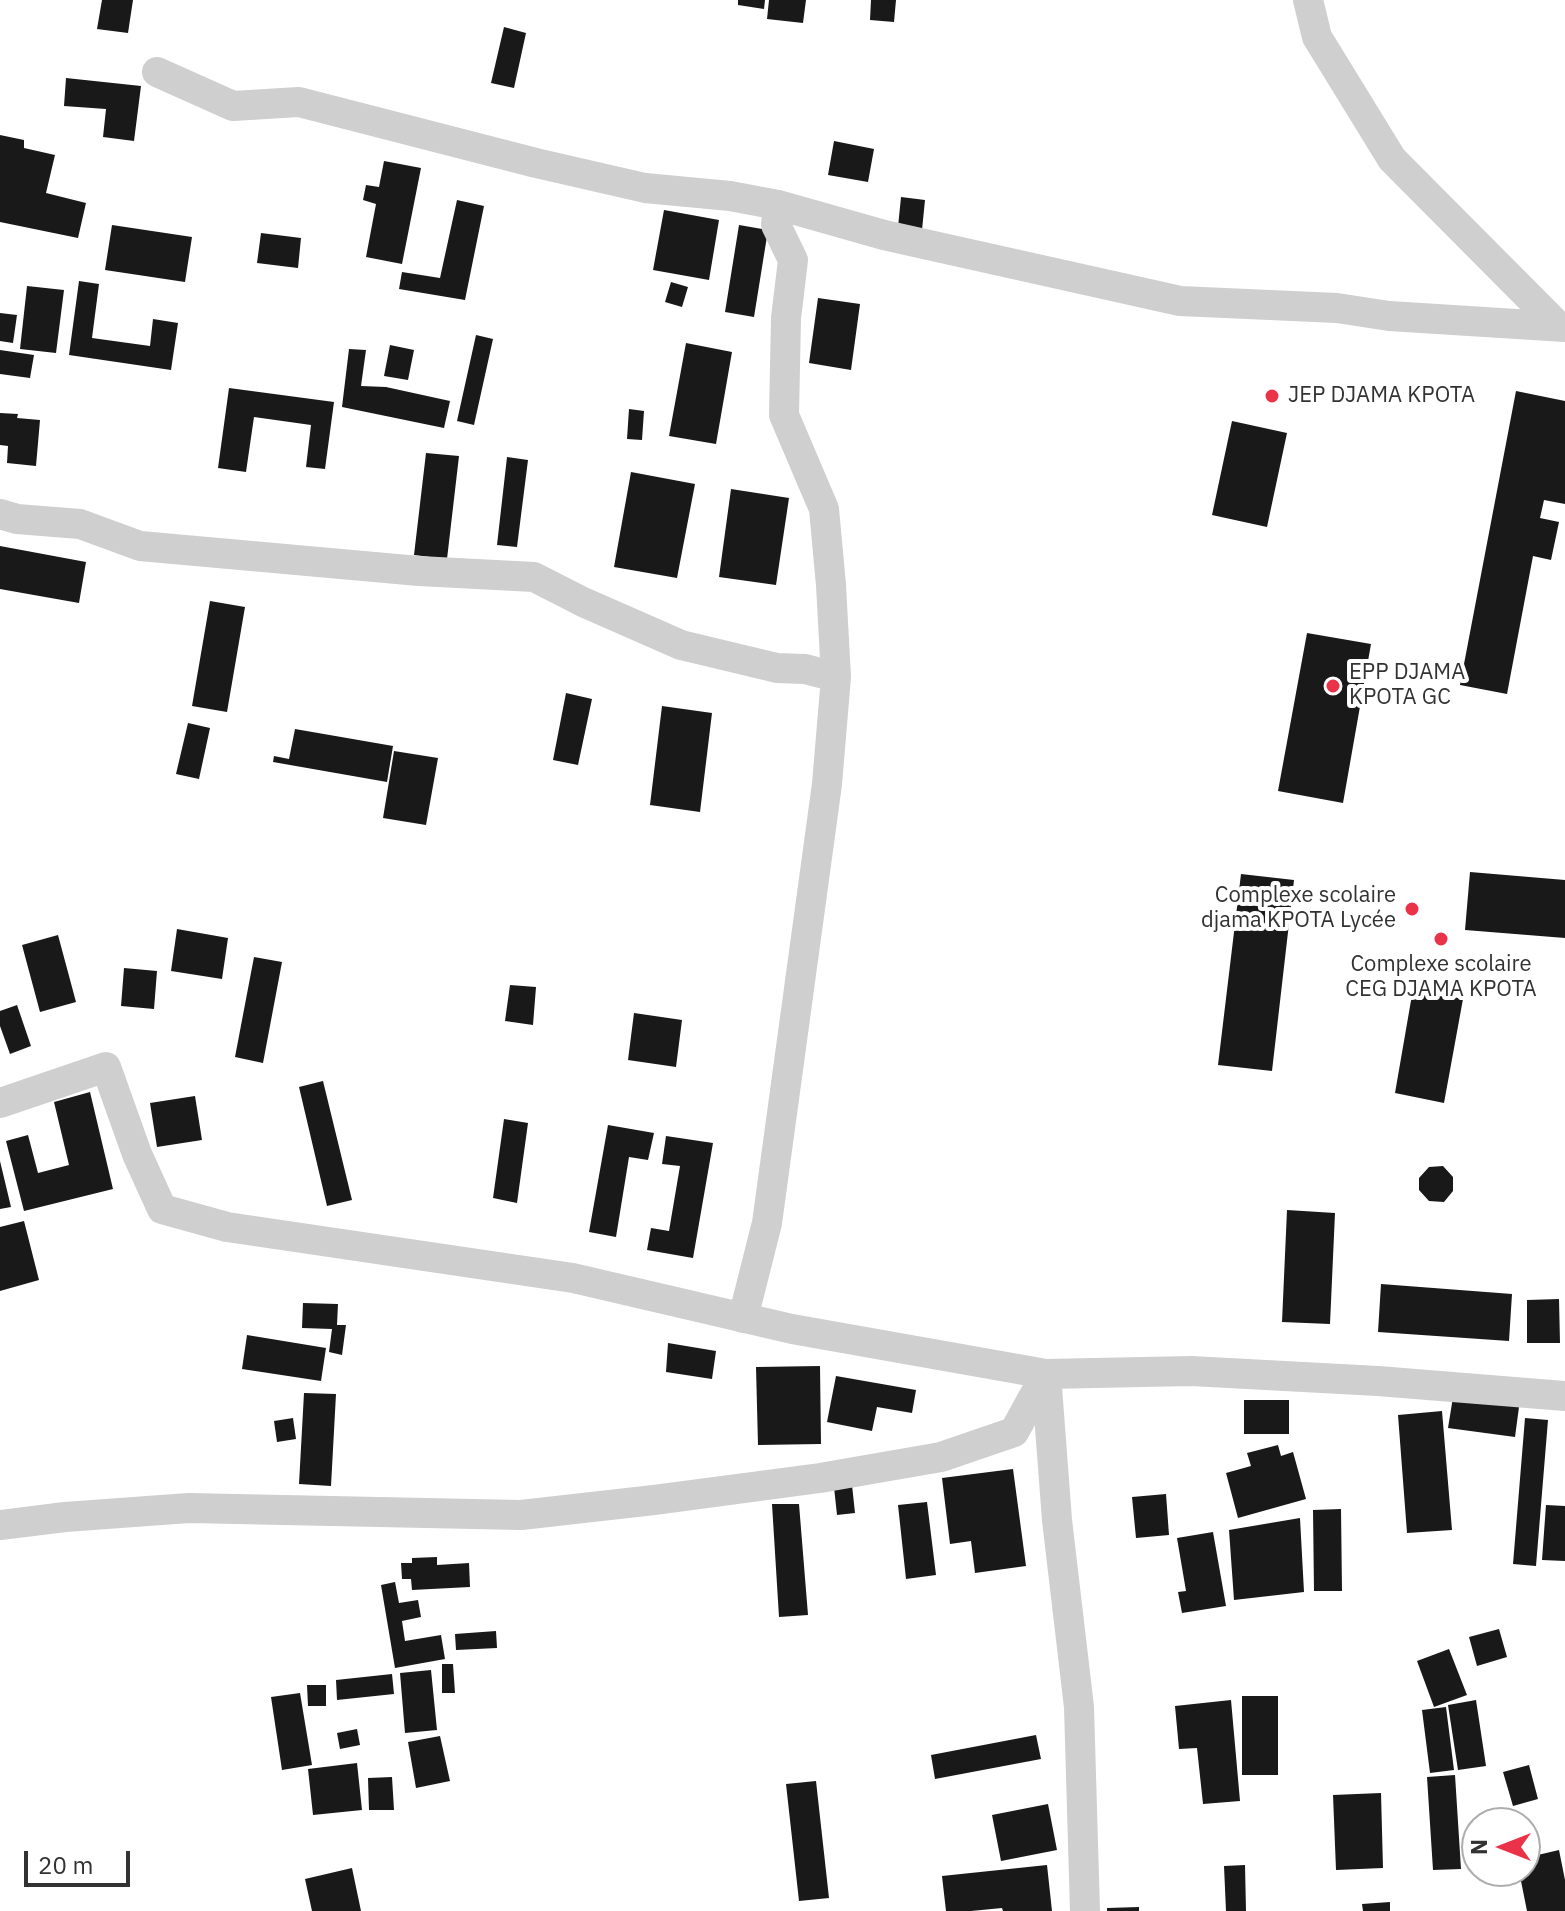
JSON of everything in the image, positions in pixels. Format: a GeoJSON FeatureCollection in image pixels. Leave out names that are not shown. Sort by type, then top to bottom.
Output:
{"type":"FeatureCollection","features":[{"type":"Feature","properties":{"kind":"street"},"geometry":{"type":"LineString","coordinates":[[1308,0],[1317,37],[1392,159],[1562,326]]}},
{"type":"Feature","properties":{"kind":"street"},"geometry":{"type":"LineString","coordinates":[[157,72],[233,106],[299,102],[645,188],[730,196],[778,205],[884,235],[1180,301],[1337,308],[1389,316],[1562,326]]}},
{"type":"Feature","properties":{"kind":"street"},"geometry":{"type":"LineString","coordinates":[[743,1318],[767,1223],[827,784],[836,677],[824,509],[784,415],[786,318],[793,260],[776,225],[778,205]]}},
{"type":"Feature","properties":{"kind":"street"},"geometry":{"type":"LineString","coordinates":[[0,514],[17,519],[80,524],[140,546],[419,571],[534,577],[681,645],[777,668],[805,669],[836,677]]}},
{"type":"Feature","properties":{"kind":"street"},"geometry":{"type":"LineString","coordinates":[[0,1103],[106,1067],[137,1154],[162,1209],[227,1227],[573,1278],[807,1332],[1046,1374],[1191,1371],[1378,1381],[1565,1396]]}},
{"type":"Feature","properties":{"kind":"street"},"geometry":{"type":"LineString","coordinates":[[0,1525],[189,1508],[521,1515],[820,1478],[941,1457],[1014,1432],[1046,1374]]}},
{"type":"Feature","properties":{"kind":"street"},"geometry":{"type":"LineString","coordinates":[[1046,1374],[1057,1520],[1079,1707],[1085,1911]]}},
{"type":"Feature","properties":{"kind":"building"},"geometry":{"type":"Polygon","coordinates":[[[102,0],[133,0],[128,33],[97,29],[102,0]]]}},
{"type":"Feature","properties":{"kind":"building"},"geometry":{"type":"Polygon","coordinates":[[[738,0],[765,0],[764,9],[738,5],[738,0]]]}},
{"type":"Feature","properties":{"kind":"building"},"geometry":{"type":"Polygon","coordinates":[[[769,0],[806,0],[803,23],[767,19],[769,0]]]}},
{"type":"Feature","properties":{"kind":"building"},"geometry":{"type":"Polygon","coordinates":[[[871,0],[896,0],[894,22],[870,20],[871,0]]]}},
{"type":"Feature","properties":{"kind":"building"},"geometry":{"type":"Polygon","coordinates":[[[504,27],[526,33],[514,88],[491,83],[504,27]]]}},
{"type":"Feature","properties":{"kind":"building"},"geometry":{"type":"Polygon","coordinates":[[[66,78],[141,86],[134,141],[103,137],[106,109],[64,106],[66,78]]]}},
{"type":"Feature","properties":{"kind":"building"},"geometry":{"type":"Polygon","coordinates":[[[0,135],[24,140],[24,148],[55,155],[46,193],[86,203],[78,238],[0,222],[0,135]]]}},
{"type":"Feature","properties":{"kind":"building"},"geometry":{"type":"Polygon","coordinates":[[[834,141],[874,149],[868,182],[828,175],[834,141]]]}},
{"type":"Feature","properties":{"kind":"building"},"geometry":{"type":"Polygon","coordinates":[[[384,161],[421,168],[402,264],[366,257],[376,204],[363,200],[366,185],[379,187],[384,161]]]}},
{"type":"Feature","properties":{"kind":"building"},"geometry":{"type":"Polygon","coordinates":[[[901,197],[925,200],[922,230],[898,227],[901,197]]]}},
{"type":"Feature","properties":{"kind":"building"},"geometry":{"type":"Polygon","coordinates":[[[457,200],[484,206],[465,300],[399,289],[402,272],[440,278],[457,200]]]}},
{"type":"Feature","properties":{"kind":"building"},"geometry":{"type":"Polygon","coordinates":[[[664,210],[719,220],[709,280],[653,270],[664,210]]]}},
{"type":"Feature","properties":{"kind":"building"},"geometry":{"type":"Polygon","coordinates":[[[112,225],[192,237],[185,282],[105,270],[112,225]]]}},
{"type":"Feature","properties":{"kind":"building"},"geometry":{"type":"Polygon","coordinates":[[[739,225],[768,230],[754,317],[725,312],[739,225]]]}},
{"type":"Feature","properties":{"kind":"building"},"geometry":{"type":"Polygon","coordinates":[[[261,233],[301,238],[298,268],[257,263],[261,233]]]}},
{"type":"Feature","properties":{"kind":"building"},"geometry":{"type":"Polygon","coordinates":[[[79,281],[99,284],[92,338],[150,346],[153,319],[178,323],[171,370],[69,355],[79,281]]]}},
{"type":"Feature","properties":{"kind":"building"},"geometry":{"type":"Polygon","coordinates":[[[671,282],[688,287],[682,307],[665,302],[671,282]]]}},
{"type":"Feature","properties":{"kind":"building"},"geometry":{"type":"Polygon","coordinates":[[[27,286],[64,290],[56,353],[20,349],[27,286]]]}},
{"type":"Feature","properties":{"kind":"building"},"geometry":{"type":"Polygon","coordinates":[[[818,298],[860,304],[851,370],[809,363],[818,298]]]}},
{"type":"Feature","properties":{"kind":"building"},"geometry":{"type":"Polygon","coordinates":[[[0,313],[17,315],[13,343],[0,341],[0,313]]]}},
{"type":"Feature","properties":{"kind":"building"},"geometry":{"type":"Polygon","coordinates":[[[476,335],[493,339],[474,425],[457,421],[476,335]]]}},
{"type":"Feature","properties":{"kind":"building"},"geometry":{"type":"Polygon","coordinates":[[[686,343],[732,352],[716,444],[669,436],[686,343]]]}},
{"type":"Feature","properties":{"kind":"building"},"geometry":{"type":"Polygon","coordinates":[[[390,345],[414,350],[408,380],[384,376],[390,345]]]}},
{"type":"Feature","properties":{"kind":"building"},"geometry":{"type":"Polygon","coordinates":[[[349,349],[366,350],[361,386],[386,387],[450,401],[444,428],[342,407],[349,349]]]}},
{"type":"Feature","properties":{"kind":"building"},"geometry":{"type":"Polygon","coordinates":[[[0,350],[34,355],[30,378],[0,374],[0,350]]]}},
{"type":"Feature","properties":{"kind":"building"},"geometry":{"type":"Polygon","coordinates":[[[229,388],[334,402],[325,469],[306,467],[311,425],[254,417],[246,472],[218,468],[229,388]]]}},
{"type":"Feature","properties":{"kind":"building"},"geometry":{"type":"Polygon","coordinates":[[[1516,391],[1565,401],[1565,504],[1544,500],[1540,518],[1559,522],[1551,560],[1533,556],[1507,694],[1460,685],[1516,391]]]}},
{"type":"Feature","properties":{"kind":"building"},"geometry":{"type":"Polygon","coordinates":[[[629,409],[644,411],[642,440],[627,439],[629,409]]]}},
{"type":"Feature","properties":{"kind":"building"},"geometry":{"type":"Polygon","coordinates":[[[0,413],[40,420],[36,466],[7,463],[8,446],[0,445],[0,413]]]}},
{"type":"Feature","properties":{"kind":"building"},"geometry":{"type":"Polygon","coordinates":[[[1232,421],[1287,433],[1267,527],[1212,515],[1232,421]]]}},
{"type":"Feature","properties":{"kind":"building"},"geometry":{"type":"Polygon","coordinates":[[[426,453],[459,456],[447,559],[414,555],[426,453]]]}},
{"type":"Feature","properties":{"kind":"building"},"geometry":{"type":"Polygon","coordinates":[[[507,457],[528,460],[517,547],[497,545],[507,457]]]}},
{"type":"Feature","properties":{"kind":"building"},"geometry":{"type":"Polygon","coordinates":[[[631,472],[695,484],[677,578],[614,567],[631,472]]]}},
{"type":"Feature","properties":{"kind":"building"},"geometry":{"type":"Polygon","coordinates":[[[731,489],[789,498],[776,585],[719,577],[731,489]]]}},
{"type":"Feature","properties":{"kind":"building"},"geometry":{"type":"Polygon","coordinates":[[[0,546],[86,562],[79,603],[0,589],[0,546]]]}},
{"type":"Feature","properties":{"kind":"building"},"geometry":{"type":"Polygon","coordinates":[[[210,601],[245,607],[227,712],[192,706],[210,601]]]}},
{"type":"Feature","properties":{"kind":"building"},"geometry":{"type":"Polygon","coordinates":[[[1307,633],[1371,644],[1343,803],[1278,791],[1307,633]]]}},
{"type":"Feature","properties":{"kind":"building"},"geometry":{"type":"Polygon","coordinates":[[[566,693],[592,699],[578,765],[553,760],[566,693]]]}},
{"type":"Feature","properties":{"kind":"building"},"geometry":{"type":"Polygon","coordinates":[[[662,706],[712,713],[700,812],[650,805],[662,706]]]}},
{"type":"Feature","properties":{"kind":"building"},"geometry":{"type":"Polygon","coordinates":[[[188,723],[210,728],[199,779],[176,774],[188,723]]]}},
{"type":"Feature","properties":{"kind":"building"},"geometry":{"type":"Polygon","coordinates":[[[295,729],[393,746],[387,782],[273,762],[274,756],[289,759],[295,729]]]}},
{"type":"Feature","properties":{"kind":"building"},"geometry":{"type":"Polygon","coordinates":[[[394,751],[438,758],[426,825],[383,818],[394,751]]]}},
{"type":"Feature","properties":{"kind":"building"},"geometry":{"type":"Polygon","coordinates":[[[1470,872],[1565,880],[1565,938],[1465,930],[1470,872]]]}},
{"type":"Feature","properties":{"kind":"building"},"geometry":{"type":"Polygon","coordinates":[[[1241,874],[1294,880],[1272,1071],[1218,1065],[1241,874]]]}},
{"type":"Feature","properties":{"kind":"building"},"geometry":{"type":"Polygon","coordinates":[[[177,929],[228,938],[222,979],[171,971],[177,929]]]}},
{"type":"Feature","properties":{"kind":"building"},"geometry":{"type":"Polygon","coordinates":[[[58,935],[76,1002],[40,1012],[22,945],[58,935]]]}},
{"type":"Feature","properties":{"kind":"building"},"geometry":{"type":"Polygon","coordinates":[[[254,957],[282,962],[263,1063],[235,1057],[254,957]]]}},
{"type":"Feature","properties":{"kind":"building"},"geometry":{"type":"Polygon","coordinates":[[[124,968],[157,971],[154,1009],[121,1006],[124,968]]]}},
{"type":"Feature","properties":{"kind":"building"},"geometry":{"type":"Polygon","coordinates":[[[510,985],[536,987],[533,1025],[505,1021],[510,985]]]}},
{"type":"Feature","properties":{"kind":"building"},"geometry":{"type":"Polygon","coordinates":[[[1413,989],[1463,999],[1444,1103],[1395,1093],[1413,989]]]}},
{"type":"Feature","properties":{"kind":"building"},"geometry":{"type":"Polygon","coordinates":[[[17,1005],[31,1046],[10,1054],[0,1026],[0,1011],[17,1005]]]}},
{"type":"Feature","properties":{"kind":"building"},"geometry":{"type":"Polygon","coordinates":[[[634,1013],[682,1020],[676,1067],[628,1060],[634,1013]]]}},
{"type":"Feature","properties":{"kind":"building"},"geometry":{"type":"Polygon","coordinates":[[[323,1081],[352,1200],[327,1206],[299,1087],[323,1081]]]}},
{"type":"Feature","properties":{"kind":"building"},"geometry":{"type":"Polygon","coordinates":[[[90,1092],[113,1189],[24,1211],[6,1141],[28,1135],[38,1173],[69,1165],[54,1102],[90,1092]]]}},
{"type":"Feature","properties":{"kind":"building"},"geometry":{"type":"Polygon","coordinates":[[[195,1096],[202,1140],[157,1147],[150,1103],[195,1096]]]}},
{"type":"Feature","properties":{"kind":"building"},"geometry":{"type":"Polygon","coordinates":[[[504,1119],[528,1123],[517,1203],[493,1198],[504,1119]]]}},
{"type":"Feature","properties":{"kind":"building"},"geometry":{"type":"Polygon","coordinates":[[[608,1125],[654,1133],[648,1160],[629,1157],[616,1237],[589,1232],[608,1125]]]}},
{"type":"Feature","properties":{"kind":"building"},"geometry":{"type":"Polygon","coordinates":[[[666,1136],[713,1143],[693,1258],[647,1250],[651,1228],[669,1231],[680,1166],[662,1164],[666,1136]]]}},
{"type":"Feature","properties":{"kind":"building"},"geometry":{"type":"Polygon","coordinates":[[[0,1161],[11,1207],[0,1209],[0,1161]]]}},
{"type":"Feature","properties":{"kind":"building"},"geometry":{"type":"Polygon","coordinates":[[[1443,1166],[1453,1177],[1453,1191],[1444,1202],[1429,1201],[1419,1190],[1419,1178],[1429,1167],[1443,1166]]]}},
{"type":"Feature","properties":{"kind":"building"},"geometry":{"type":"Polygon","coordinates":[[[1287,1210],[1335,1213],[1330,1324],[1282,1322],[1287,1210]]]}},
{"type":"Feature","properties":{"kind":"building"},"geometry":{"type":"Polygon","coordinates":[[[24,1221],[39,1280],[0,1291],[0,1227],[24,1221]]]}},
{"type":"Feature","properties":{"kind":"building"},"geometry":{"type":"Polygon","coordinates":[[[1381,1284],[1512,1294],[1509,1341],[1378,1332],[1381,1284]]]}},
{"type":"Feature","properties":{"kind":"building"},"geometry":{"type":"Polygon","coordinates":[[[1559,1299],[1560,1343],[1527,1343],[1527,1300],[1559,1299]]]}},
{"type":"Feature","properties":{"kind":"building"},"geometry":{"type":"Polygon","coordinates":[[[303,1303],[338,1304],[337,1325],[346,1325],[342,1355],[329,1352],[332,1329],[302,1328],[303,1303]]]}},
{"type":"Feature","properties":{"kind":"building"},"geometry":{"type":"Polygon","coordinates":[[[247,1335],[326,1348],[321,1381],[242,1369],[247,1335]]]}},
{"type":"Feature","properties":{"kind":"building"},"geometry":{"type":"Polygon","coordinates":[[[668,1343],[716,1351],[712,1379],[666,1372],[668,1343]]]}},
{"type":"Feature","properties":{"kind":"building"},"geometry":{"type":"Polygon","coordinates":[[[820,1366],[821,1444],[758,1445],[756,1367],[820,1366]]]}},
{"type":"Feature","properties":{"kind":"building"},"geometry":{"type":"Polygon","coordinates":[[[836,1376],[916,1390],[912,1413],[877,1407],[872,1431],[827,1422],[836,1376]]]}},
{"type":"Feature","properties":{"kind":"building"},"geometry":{"type":"Polygon","coordinates":[[[304,1393],[336,1394],[331,1486],[299,1484],[304,1393]]]}},
{"type":"Feature","properties":{"kind":"building"},"geometry":{"type":"Polygon","coordinates":[[[1453,1397],[1519,1407],[1515,1437],[1448,1428],[1453,1397]]]}},
{"type":"Feature","properties":{"kind":"building"},"geometry":{"type":"Polygon","coordinates":[[[1244,1400],[1289,1400],[1289,1434],[1244,1434],[1244,1400]]]}},
{"type":"Feature","properties":{"kind":"building"},"geometry":{"type":"Polygon","coordinates":[[[1442,1411],[1452,1530],[1407,1533],[1398,1415],[1442,1411]]]}},
{"type":"Feature","properties":{"kind":"building"},"geometry":{"type":"Polygon","coordinates":[[[293,1418],[296,1439],[277,1442],[274,1421],[293,1418]]]}},
{"type":"Feature","properties":{"kind":"building"},"geometry":{"type":"Polygon","coordinates":[[[1525,1418],[1548,1420],[1536,1566],[1513,1564],[1525,1418]]]}},
{"type":"Feature","properties":{"kind":"building"},"geometry":{"type":"Polygon","coordinates":[[[1278,1445],[1281,1456],[1293,1452],[1306,1499],[1238,1518],[1226,1473],[1251,1466],[1247,1453],[1278,1445]]]}},
{"type":"Feature","properties":{"kind":"building"},"geometry":{"type":"Polygon","coordinates":[[[1013,1469],[1026,1566],[975,1573],[971,1541],[950,1544],[942,1478],[1013,1469]]]}},
{"type":"Feature","properties":{"kind":"building"},"geometry":{"type":"Polygon","coordinates":[[[852,1485],[855,1513],[837,1515],[834,1487],[852,1485]]]}},
{"type":"Feature","properties":{"kind":"building"},"geometry":{"type":"Polygon","coordinates":[[[1166,1494],[1169,1535],[1136,1538],[1132,1497],[1166,1494]]]}},
{"type":"Feature","properties":{"kind":"building"},"geometry":{"type":"Polygon","coordinates":[[[927,1502],[936,1575],[906,1579],[898,1505],[927,1502]]]}},
{"type":"Feature","properties":{"kind":"building"},"geometry":{"type":"Polygon","coordinates":[[[772,1504],[799,1504],[808,1615],[779,1617],[772,1504]]]}},
{"type":"Feature","properties":{"kind":"building"},"geometry":{"type":"Polygon","coordinates":[[[1546,1505],[1565,1506],[1565,1561],[1542,1560],[1546,1505]]]}},
{"type":"Feature","properties":{"kind":"building"},"geometry":{"type":"Polygon","coordinates":[[[1341,1509],[1342,1591],[1314,1591],[1313,1510],[1341,1509]]]}},
{"type":"Feature","properties":{"kind":"building"},"geometry":{"type":"Polygon","coordinates":[[[1300,1518],[1304,1592],[1234,1600],[1229,1530],[1300,1518]]]}},
{"type":"Feature","properties":{"kind":"building"},"geometry":{"type":"Polygon","coordinates":[[[1213,1532],[1226,1606],[1182,1613],[1178,1592],[1186,1591],[1177,1538],[1213,1532]]]}},
{"type":"Feature","properties":{"kind":"building"},"geometry":{"type":"Polygon","coordinates":[[[437,1557],[437,1565],[469,1563],[470,1587],[412,1590],[411,1579],[402,1579],[401,1563],[412,1563],[412,1558],[437,1557]]]}},
{"type":"Feature","properties":{"kind":"building"},"geometry":{"type":"Polygon","coordinates":[[[395,1582],[399,1603],[418,1600],[421,1617],[402,1621],[405,1641],[441,1635],[445,1659],[395,1668],[381,1585],[395,1582]]]}},
{"type":"Feature","properties":{"kind":"building"},"geometry":{"type":"Polygon","coordinates":[[[1499,1629],[1507,1657],[1477,1666],[1469,1637],[1499,1629]]]}},
{"type":"Feature","properties":{"kind":"building"},"geometry":{"type":"Polygon","coordinates":[[[496,1631],[497,1648],[456,1650],[455,1634],[496,1631]]]}},
{"type":"Feature","properties":{"kind":"building"},"geometry":{"type":"Polygon","coordinates":[[[1449,1649],[1467,1695],[1434,1707],[1417,1661],[1449,1649]]]}},
{"type":"Feature","properties":{"kind":"building"},"geometry":{"type":"Polygon","coordinates":[[[442,1664],[453,1664],[455,1693],[442,1693],[442,1664]]]}},
{"type":"Feature","properties":{"kind":"building"},"geometry":{"type":"Polygon","coordinates":[[[431,1670],[437,1730],[405,1733],[400,1673],[431,1670]]]}},
{"type":"Feature","properties":{"kind":"building"},"geometry":{"type":"Polygon","coordinates":[[[392,1674],[394,1694],[337,1700],[336,1680],[392,1674]]]}},
{"type":"Feature","properties":{"kind":"building"},"geometry":{"type":"Polygon","coordinates":[[[307,1685],[326,1685],[326,1706],[308,1706],[307,1685]]]}},
{"type":"Feature","properties":{"kind":"building"},"geometry":{"type":"Polygon","coordinates":[[[300,1693],[312,1765],[282,1770],[271,1697],[300,1693]]]}},
{"type":"Feature","properties":{"kind":"building"},"geometry":{"type":"Polygon","coordinates":[[[1242,1696],[1278,1696],[1278,1775],[1242,1775],[1242,1696]]]}},
{"type":"Feature","properties":{"kind":"building"},"geometry":{"type":"Polygon","coordinates":[[[1231,1700],[1240,1801],[1203,1804],[1197,1748],[1179,1749],[1175,1706],[1231,1700]]]}},
{"type":"Feature","properties":{"kind":"building"},"geometry":{"type":"Polygon","coordinates":[[[1476,1700],[1486,1766],[1458,1770],[1448,1705],[1476,1700]]]}},
{"type":"Feature","properties":{"kind":"building"},"geometry":{"type":"Polygon","coordinates":[[[1446,1707],[1454,1770],[1430,1773],[1422,1710],[1446,1707]]]}},
{"type":"Feature","properties":{"kind":"building"},"geometry":{"type":"Polygon","coordinates":[[[357,1729],[360,1745],[340,1749],[337,1733],[357,1729]]]}},
{"type":"Feature","properties":{"kind":"building"},"geometry":{"type":"Polygon","coordinates":[[[1036,1735],[1041,1759],[935,1779],[931,1755],[1036,1735]]]}},
{"type":"Feature","properties":{"kind":"building"},"geometry":{"type":"Polygon","coordinates":[[[440,1736],[450,1781],[416,1788],[408,1742],[440,1736]]]}},
{"type":"Feature","properties":{"kind":"building"},"geometry":{"type":"Polygon","coordinates":[[[357,1763],[362,1810],[313,1815],[308,1769],[357,1763]]]}},
{"type":"Feature","properties":{"kind":"building"},"geometry":{"type":"Polygon","coordinates":[[[1529,1765],[1538,1799],[1513,1806],[1503,1772],[1529,1765]]]}},
{"type":"Feature","properties":{"kind":"building"},"geometry":{"type":"Polygon","coordinates":[[[1455,1775],[1461,1869],[1433,1870],[1427,1777],[1455,1775]]]}},
{"type":"Feature","properties":{"kind":"building"},"geometry":{"type":"Polygon","coordinates":[[[392,1777],[394,1810],[369,1810],[368,1778],[392,1777]]]}},
{"type":"Feature","properties":{"kind":"building"},"geometry":{"type":"Polygon","coordinates":[[[816,1781],[829,1898],[799,1901],[786,1784],[816,1781]]]}},
{"type":"Feature","properties":{"kind":"building"},"geometry":{"type":"Polygon","coordinates":[[[1381,1793],[1383,1868],[1336,1870],[1333,1795],[1381,1793]]]}},
{"type":"Feature","properties":{"kind":"building"},"geometry":{"type":"Polygon","coordinates":[[[1048,1804],[1057,1850],[1001,1861],[992,1815],[1048,1804]]]}},
{"type":"Feature","properties":{"kind":"building"},"geometry":{"type":"Polygon","coordinates":[[[1559,1850],[1565,1880],[1565,1911],[1527,1911],[1522,1887],[1541,1887],[1541,1854],[1559,1850]]]}},
{"type":"Feature","properties":{"kind":"building"},"geometry":{"type":"Polygon","coordinates":[[[1047,1865],[1052,1911],[1003,1911],[1002,1908],[946,1911],[942,1876],[1047,1865]]]}},
{"type":"Feature","properties":{"kind":"building"},"geometry":{"type":"Polygon","coordinates":[[[1245,1865],[1246,1911],[1226,1911],[1224,1866],[1245,1865]]]}},
{"type":"Feature","properties":{"kind":"building"},"geometry":{"type":"Polygon","coordinates":[[[352,1868],[361,1911],[312,1911],[305,1879],[352,1868]]]}},
{"type":"Feature","properties":{"kind":"building"},"geometry":{"type":"Polygon","coordinates":[[[1390,1902],[1390,1911],[1363,1911],[1362,1904],[1390,1902]]]}},
{"type":"Feature","properties":{"kind":"building"},"geometry":{"type":"Polygon","coordinates":[[[1139,1907],[1139,1911],[1107,1911],[1107,1908],[1139,1907]]]}},
{"type":"Feature","properties":{"kind":"place","name":"JEP DJAMA KPOTA"},"geometry":{"type":"Point","coordinates":[1272,396]}},
{"type":"Feature","properties":{"kind":"place","name":"EPP DJAMA KPOTA GC"},"geometry":{"type":"Point","coordinates":[1333,686]}},
{"type":"Feature","properties":{"kind":"place","name":"Complexe scolaire djama KPOTA Lycée"},"geometry":{"type":"Point","coordinates":[1412,909]}},
{"type":"Feature","properties":{"kind":"place","name":"Complexe scolaire CEG DJAMA KPOTA"},"geometry":{"type":"Point","coordinates":[1441,939]}}]}
